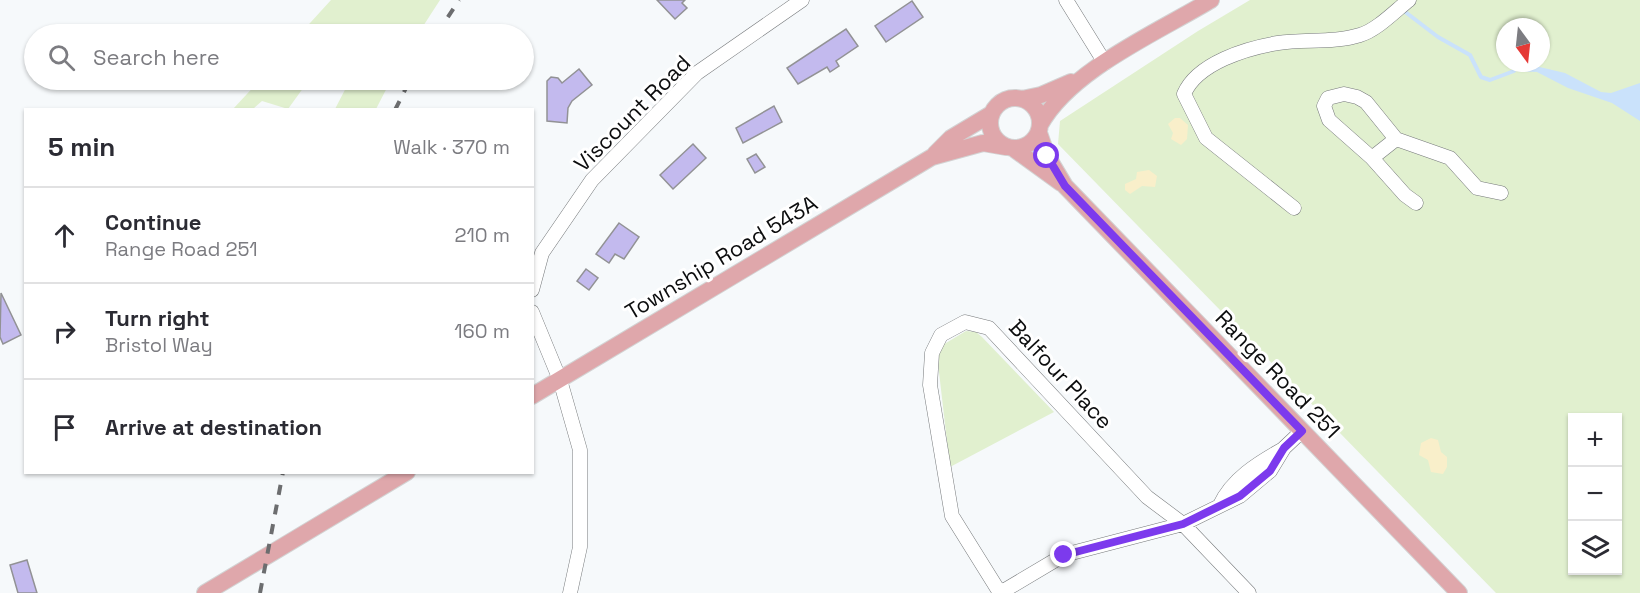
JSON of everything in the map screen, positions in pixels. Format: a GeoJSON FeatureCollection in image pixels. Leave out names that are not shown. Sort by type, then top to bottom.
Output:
{"type":"FeatureCollection","features":[{"type":"Feature","properties":{"kind":"main road"},"geometry":{"type":"LineString","coordinates":[[1080,78],[1051,106],[1029,145],[1010,148],[993,137],[989,122],[991,114],[1000,102],[1041,95],[1080,78],[1211,0]]}},
{"type":"Feature","properties":{"kind":"main road"},"geometry":{"type":"LineString","coordinates":[[1022,99],[1036,109],[1039,129]]}},
{"type":"Feature","properties":{"kind":"main road","name":"Township Road 543A"},"geometry":{"type":"LineString","coordinates":[[534,395],[932,157],[951,138],[991,114]]}},
{"type":"Feature","properties":{"kind":"main road","name":"Range Road 251"},"geometry":{"type":"LineString","coordinates":[[1039,129],[1047,156],[1065,186]]}},
{"type":"Feature","properties":{"kind":"main road","name":"Township Road 543A"},"geometry":{"type":"LineString","coordinates":[[932,157],[983,143],[1010,148]]}},
{"type":"Feature","properties":{"kind":"main road","name":"Range Road 251"},"geometry":{"type":"LineString","coordinates":[[1010,148],[1065,186],[1459,593]]}},
{"type":"Feature","properties":{"kind":"main road"},"geometry":{"type":"LineString","coordinates":[[205,593],[404,474]]}},
{"type":"Feature","properties":{"kind":"street","name":"Viscount Road"},"geometry":{"type":"LineString","coordinates":[[534,283],[542,253],[592,180],[697,73],[802,0]]}},
{"type":"Feature","properties":{"kind":"street"},"geometry":{"type":"LineString","coordinates":[[1066,0],[1105,63]]}},
{"type":"Feature","properties":{"kind":"street"},"geometry":{"type":"LineString","coordinates":[[1294,208],[1206,138],[1184,94],[1188,83],[1197,74],[1212,66],[1258,48],[1279,43],[1361,35],[1409,0]]}},
{"type":"Feature","properties":{"kind":"street"},"geometry":{"type":"LineString","coordinates":[[1416,203],[1405,195],[1372,158],[1325,115],[1324,106],[1328,98],[1344,94],[1366,102],[1396,139],[1450,158],[1477,188],[1501,193]]}},
{"type":"Feature","properties":{"kind":"street"},"geometry":{"type":"LineString","coordinates":[[1372,158],[1396,139]]}},
{"type":"Feature","properties":{"kind":"street"},"geometry":{"type":"LineString","coordinates":[[534,317],[560,380],[580,450],[579,547],[570,593]]}},
{"type":"Feature","properties":{"kind":"street","name":"Balfour Place"},"geometry":{"type":"LineString","coordinates":[[1000,593],[952,516],[930,385],[932,353],[941,335],[965,322],[989,328],[1147,497],[1183,524],[1250,593]]}},
{"type":"Feature","properties":{"kind":"street"},"geometry":{"type":"LineString","coordinates":[[1000,593],[1064,555],[1183,524],[1220,505],[1227,489],[1262,460],[1284,448],[1302,431]]}},
{"type":"Feature","properties":{"kind":"green space"},"geometry":{"type":"Polygon","coordinates":[[[331,0],[440,0],[424,24],[309,24],[331,0]]]}},
{"type":"Feature","properties":{"kind":"green space"},"geometry":{"type":"Polygon","coordinates":[[[1250,0],[1640,0],[1640,593],[1496,593],[1058,144],[1060,121],[1250,0]]]}},
{"type":"Feature","properties":{"kind":"green space"},"geometry":{"type":"Polygon","coordinates":[[[251,90],[302,90],[289,108],[262,101],[254,108],[234,108],[251,90]]]}},
{"type":"Feature","properties":{"kind":"green space"},"geometry":{"type":"Polygon","coordinates":[[[345,90],[386,90],[377,108],[336,108],[345,90]]]}},
{"type":"Feature","properties":{"kind":"green space"},"geometry":{"type":"Polygon","coordinates":[[[966,331],[976,332],[982,337],[1054,412],[950,467],[937,355],[941,346],[966,331]]]}},
{"type":"Feature","properties":{"kind":"sand"},"geometry":{"type":"Polygon","coordinates":[[[1175,118],[1180,118],[1188,125],[1187,139],[1181,145],[1171,139],[1173,133],[1168,124],[1175,118]]]}},
{"type":"Feature","properties":{"kind":"sand"},"geometry":{"type":"Polygon","coordinates":[[[1149,170],[1157,176],[1155,187],[1142,186],[1130,194],[1125,190],[1125,184],[1136,179],[1137,172],[1149,170]]]}},
{"type":"Feature","properties":{"kind":"sand"},"geometry":{"type":"Polygon","coordinates":[[[1431,438],[1438,440],[1441,452],[1447,457],[1447,467],[1443,474],[1431,472],[1428,460],[1419,455],[1421,443],[1431,438]]]}},
{"type":"Feature","properties":{"kind":"water"},"geometry":{"type":"Polygon","coordinates":[[[1550,69],[1565,73],[1601,92],[1611,93],[1640,83],[1640,121],[1612,103],[1568,88],[1537,72],[1550,72],[1550,69]]]}},
{"type":"Feature","properties":{"kind":"building"},"geometry":{"type":"Polygon","coordinates":[[[657,0],[685,0],[682,3],[687,8],[675,19],[657,0]]]}},
{"type":"Feature","properties":{"kind":"building"},"geometry":{"type":"Polygon","coordinates":[[[912,1],[923,17],[886,42],[875,26],[912,1]]]}},
{"type":"Feature","properties":{"kind":"building"},"geometry":{"type":"Polygon","coordinates":[[[846,29],[858,46],[836,61],[839,66],[830,72],[827,67],[798,84],[787,68],[846,29]]]}},
{"type":"Feature","properties":{"kind":"building"},"geometry":{"type":"Polygon","coordinates":[[[579,69],[592,85],[572,101],[568,108],[567,123],[547,121],[547,81],[551,77],[558,78],[562,83],[579,69]]]}},
{"type":"Feature","properties":{"kind":"building"},"geometry":{"type":"Polygon","coordinates":[[[774,106],[782,122],[743,143],[736,128],[774,106]]]}},
{"type":"Feature","properties":{"kind":"building"},"geometry":{"type":"Polygon","coordinates":[[[693,144],[706,158],[673,189],[660,175],[693,144]]]}},
{"type":"Feature","properties":{"kind":"building"},"geometry":{"type":"Polygon","coordinates":[[[756,154],[765,167],[755,173],[747,159],[756,154]]]}},
{"type":"Feature","properties":{"kind":"building"},"geometry":{"type":"Polygon","coordinates":[[[619,223],[639,237],[624,259],[615,254],[609,263],[596,254],[619,223]]]}},
{"type":"Feature","properties":{"kind":"building"},"geometry":{"type":"Polygon","coordinates":[[[586,269],[598,278],[589,290],[577,281],[586,269]]]}},
{"type":"Feature","properties":{"kind":"building"},"geometry":{"type":"Polygon","coordinates":[[[1,293],[21,335],[3,344],[0,337],[1,293]]]}},
{"type":"Feature","properties":{"kind":"building"},"geometry":{"type":"Polygon","coordinates":[[[27,560],[37,593],[18,593],[10,565],[27,560]]]}},
{"type":"Feature","properties":{"kind":"waterway"},"geometry":{"type":"LineString","coordinates":[[1404,11],[1438,37],[1470,55],[1481,77],[1490,80],[1511,72]]}},
{"type":"Feature","properties":{"kind":"railway"},"geometry":{"type":"LineString","coordinates":[[443,24],[459,0]]}},
{"type":"Feature","properties":{"kind":"railway"},"geometry":{"type":"LineString","coordinates":[[396,108],[405,90]]}},
{"type":"Feature","properties":{"kind":"railway"},"geometry":{"type":"LineString","coordinates":[[260,593],[283,474]]}},
{"type":"Feature","properties":{"kind":"route"},"geometry":{"type":"LineString","coordinates":[[1047,156],[1065,186],[1302,431],[1284,448],[1270,471],[1240,496],[1183,524],[1064,555]]}}]}
